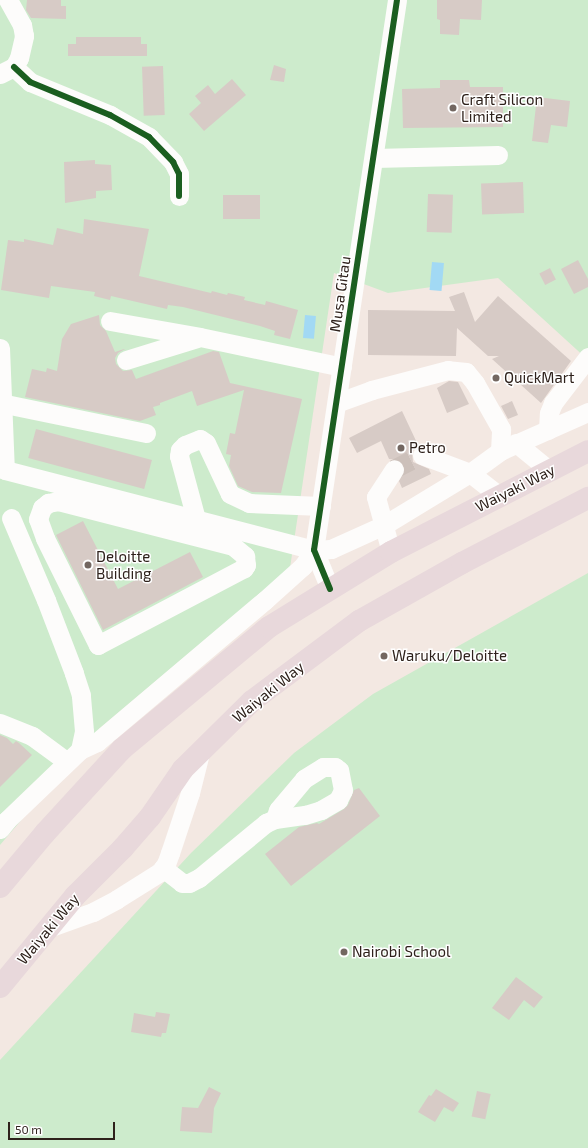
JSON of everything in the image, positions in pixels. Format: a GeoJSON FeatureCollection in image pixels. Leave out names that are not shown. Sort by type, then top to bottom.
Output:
{"type":"FeatureCollection","features":[{"type":"Feature","properties":{"kind":"highway","name":"Waiyaki Way"},"geometry":{"type":"LineString","coordinates":[[0,887],[46,833],[122,749],[268,627],[390,552],[588,451]]}},
{"type":"Feature","properties":{"kind":"highway","name":"Waiyaki Way"},"geometry":{"type":"LineString","coordinates":[[0,987],[75,896],[123,848],[150,817],[183,769],[252,701],[359,621],[462,564],[588,498]]}},
{"type":"Feature","properties":{"kind":"street"},"geometry":{"type":"LineString","coordinates":[[8,0],[22,25],[24,36],[19,58],[7,70],[30,82],[110,115],[149,136],[173,162],[178,174],[179,196]]}},
{"type":"Feature","properties":{"kind":"street","name":"Musa Gitau"},"geometry":{"type":"LineString","coordinates":[[314,550],[322,506],[397,0]]}},
{"type":"Feature","properties":{"kind":"street"},"geometry":{"type":"LineString","coordinates":[[374,158],[498,156]]}},
{"type":"Feature","properties":{"kind":"street"},"geometry":{"type":"LineString","coordinates":[[110,321],[200,337],[342,367]]}},
{"type":"Feature","properties":{"kind":"street"},"geometry":{"type":"LineString","coordinates":[[126,360],[200,337]]}},
{"type":"Feature","properties":{"kind":"street"},"geometry":{"type":"LineString","coordinates":[[0,354],[2,470],[314,550],[331,549],[384,526],[470,473],[508,447],[588,412]]}},
{"type":"Feature","properties":{"kind":"street"},"geometry":{"type":"LineString","coordinates":[[548,430],[549,413],[553,402],[588,357]]}},
{"type":"Feature","properties":{"kind":"street"},"geometry":{"type":"LineString","coordinates":[[337,403],[372,390],[448,370],[466,372],[501,429],[508,447],[549,470]]}},
{"type":"Feature","properties":{"kind":"street"},"geometry":{"type":"LineString","coordinates":[[1,403],[146,433]]}},
{"type":"Feature","properties":{"kind":"street"},"geometry":{"type":"LineString","coordinates":[[196,519],[179,456],[180,450],[185,445],[200,439],[206,443],[230,494],[249,503],[322,506]]}},
{"type":"Feature","properties":{"kind":"street"},"geometry":{"type":"LineString","coordinates":[[422,455],[470,473],[499,496]]}},
{"type":"Feature","properties":{"kind":"street"},"geometry":{"type":"LineString","coordinates":[[390,552],[376,497],[394,469]]}},
{"type":"Feature","properties":{"kind":"street"},"geometry":{"type":"LineString","coordinates":[[58,501],[233,546],[245,556],[246,565],[244,568],[98,645],[91,635],[45,538],[38,519],[42,508],[48,503],[58,501]]}},
{"type":"Feature","properties":{"kind":"street"},"geometry":{"type":"LineString","coordinates":[[11,518],[65,648],[82,700],[84,731],[73,756]]}},
{"type":"Feature","properties":{"kind":"street"},"geometry":{"type":"LineString","coordinates":[[314,550],[330,589]]}},
{"type":"Feature","properties":{"kind":"street"},"geometry":{"type":"LineString","coordinates":[[0,829],[7,820],[73,756],[97,742],[264,601],[303,566],[314,550]]}},
{"type":"Feature","properties":{"kind":"street"},"geometry":{"type":"LineString","coordinates":[[65,648],[91,635]]}},
{"type":"Feature","properties":{"kind":"street"},"geometry":{"type":"LineString","coordinates":[[0,723],[32,736],[73,756]]}},
{"type":"Feature","properties":{"kind":"street"},"geometry":{"type":"LineString","coordinates":[[48,928],[105,906],[150,879],[163,868],[170,853],[190,793],[200,752]]}},
{"type":"Feature","properties":{"kind":"street"},"geometry":{"type":"LineString","coordinates":[[163,868],[182,883],[189,883],[199,878],[266,823],[275,819]]}},
{"type":"Feature","properties":{"kind":"green space"},"geometry":{"type":"Polygon","coordinates":[[[0,0],[588,0],[588,360],[498,278],[388,293],[334,273],[290,568],[100,728],[0,845],[0,0]]]}},
{"type":"Feature","properties":{"kind":"green space","name":"Nairobi School"},"geometry":{"type":"Polygon","coordinates":[[[588,573],[588,1148],[0,1148],[0,1060],[191,853],[294,753],[373,694],[588,573]]]}},
{"type":"Feature","properties":{"kind":"water"},"geometry":{"type":"Polygon","coordinates":[[[432,262],[444,263],[442,291],[430,290],[432,262]]]}},
{"type":"Feature","properties":{"kind":"water"},"geometry":{"type":"Polygon","coordinates":[[[305,315],[316,316],[314,339],[303,338],[305,315]]]}},
{"type":"Feature","properties":{"kind":"building"},"geometry":{"type":"Polygon","coordinates":[[[27,0],[61,0],[61,6],[66,6],[66,19],[31,18],[26,10],[27,0]]]}},
{"type":"Feature","properties":{"kind":"building"},"geometry":{"type":"Polygon","coordinates":[[[437,0],[482,0],[481,20],[460,19],[459,35],[440,34],[440,20],[437,19],[437,0]]]}},
{"type":"Feature","properties":{"kind":"building"},"geometry":{"type":"Polygon","coordinates":[[[76,37],[141,37],[141,44],[147,44],[147,56],[68,56],[68,44],[76,44],[76,37]]]}},
{"type":"Feature","properties":{"kind":"building"},"geometry":{"type":"Polygon","coordinates":[[[274,65],[286,69],[284,82],[270,80],[274,65]]]}},
{"type":"Feature","properties":{"kind":"building"},"geometry":{"type":"Polygon","coordinates":[[[163,66],[165,115],[144,116],[142,67],[163,66]]]}},
{"type":"Feature","properties":{"kind":"building"},"geometry":{"type":"Polygon","coordinates":[[[232,79],[246,95],[204,131],[189,114],[201,103],[195,96],[208,85],[215,94],[232,79]]]}},
{"type":"Feature","properties":{"kind":"building","name":"Craft Silicon Limited"},"geometry":{"type":"Polygon","coordinates":[[[440,80],[469,80],[470,87],[503,87],[503,127],[403,128],[402,89],[440,88],[440,80]]]}},
{"type":"Feature","properties":{"kind":"building"},"geometry":{"type":"Polygon","coordinates":[[[537,97],[570,101],[567,127],[551,125],[548,143],[532,141],[537,97]]]}},
{"type":"Feature","properties":{"kind":"building"},"geometry":{"type":"Polygon","coordinates":[[[95,160],[95,164],[111,165],[112,190],[96,191],[96,198],[65,203],[64,162],[95,160]]]}},
{"type":"Feature","properties":{"kind":"building"},"geometry":{"type":"Polygon","coordinates":[[[523,182],[524,213],[482,214],[481,183],[523,182]]]}},
{"type":"Feature","properties":{"kind":"building"},"geometry":{"type":"Polygon","coordinates":[[[428,194],[453,195],[452,233],[427,232],[428,194]]]}},
{"type":"Feature","properties":{"kind":"building"},"geometry":{"type":"Polygon","coordinates":[[[223,195],[260,195],[260,219],[223,219],[223,195]]]}},
{"type":"Feature","properties":{"kind":"building"},"geometry":{"type":"Polygon","coordinates":[[[84,219],[149,229],[139,276],[211,293],[212,291],[227,295],[228,293],[245,297],[244,300],[265,305],[266,301],[298,310],[290,339],[274,335],[275,331],[260,326],[183,307],[168,305],[167,309],[111,296],[110,300],[94,296],[95,292],[51,286],[49,298],[1,290],[8,240],[24,242],[24,239],[53,245],[57,228],[83,234],[84,219]]]}},
{"type":"Feature","properties":{"kind":"building"},"geometry":{"type":"Polygon","coordinates":[[[578,260],[588,279],[588,287],[574,294],[561,269],[578,260]]]}},
{"type":"Feature","properties":{"kind":"building"},"geometry":{"type":"Polygon","coordinates":[[[550,268],[556,280],[545,285],[539,273],[550,268]]]}},
{"type":"Feature","properties":{"kind":"building"},"geometry":{"type":"Polygon","coordinates":[[[464,292],[475,322],[498,296],[571,361],[541,403],[492,359],[499,356],[488,356],[457,328],[456,356],[368,355],[368,310],[455,311],[449,297],[464,292]]]}},
{"type":"Feature","properties":{"kind":"building"},"geometry":{"type":"Polygon","coordinates":[[[99,315],[100,325],[106,331],[115,352],[125,349],[118,353],[115,358],[116,364],[123,371],[132,370],[136,379],[213,351],[219,352],[230,383],[302,399],[281,493],[252,492],[238,486],[229,466],[231,455],[226,454],[230,433],[235,434],[244,390],[197,406],[192,391],[153,407],[156,415],[140,421],[25,397],[32,369],[46,372],[47,368],[57,371],[62,339],[71,324],[99,315]]]}},
{"type":"Feature","properties":{"kind":"building"},"geometry":{"type":"Polygon","coordinates":[[[449,381],[458,382],[469,404],[447,413],[437,388],[449,381]]]}},
{"type":"Feature","properties":{"kind":"building"},"geometry":{"type":"Polygon","coordinates":[[[512,401],[518,415],[508,419],[501,406],[512,401]]]}},
{"type":"Feature","properties":{"kind":"building"},"geometry":{"type":"Polygon","coordinates":[[[402,411],[418,445],[412,452],[413,462],[429,469],[431,474],[402,488],[399,481],[405,470],[404,464],[400,460],[389,459],[381,441],[357,453],[349,438],[402,411]]]}},
{"type":"Feature","properties":{"kind":"building"},"geometry":{"type":"Polygon","coordinates":[[[36,429],[152,460],[144,489],[28,458],[36,429]]]}},
{"type":"Feature","properties":{"kind":"building","name":"Deloitte Building"},"geometry":{"type":"Polygon","coordinates":[[[83,521],[118,589],[190,552],[203,577],[103,630],[56,535],[83,521]]]}},
{"type":"Feature","properties":{"kind":"building"},"geometry":{"type":"Polygon","coordinates":[[[0,735],[7,738],[13,744],[16,741],[32,755],[0,787],[0,735]]]}},
{"type":"Feature","properties":{"kind":"building"},"geometry":{"type":"Polygon","coordinates":[[[359,788],[380,816],[291,886],[265,854],[299,827],[317,823],[319,824],[344,809],[348,805],[354,790],[359,788]]]}},
{"type":"Feature","properties":{"kind":"building"},"geometry":{"type":"Polygon","coordinates":[[[516,977],[543,997],[534,1008],[524,1000],[509,1020],[492,1008],[516,977]]]}},
{"type":"Feature","properties":{"kind":"building"},"geometry":{"type":"Polygon","coordinates":[[[156,1012],[170,1014],[166,1033],[162,1033],[161,1037],[131,1032],[134,1013],[155,1017],[156,1012]]]}},
{"type":"Feature","properties":{"kind":"building"},"geometry":{"type":"Polygon","coordinates":[[[209,1087],[221,1093],[214,1108],[212,1133],[180,1131],[182,1107],[198,1108],[209,1087]]]}},
{"type":"Feature","properties":{"kind":"building"},"geometry":{"type":"Polygon","coordinates":[[[436,1089],[459,1103],[453,1112],[444,1107],[435,1122],[418,1112],[429,1095],[431,1096],[436,1089]]]}},
{"type":"Feature","properties":{"kind":"building"},"geometry":{"type":"Polygon","coordinates":[[[477,1091],[491,1094],[485,1119],[472,1116],[477,1091]]]}},
{"type":"Feature","properties":{"kind":"tunnel"},"geometry":{"type":"LineString","coordinates":[[394,469],[422,455]]}},
{"type":"Feature","properties":{"kind":"cycle path"},"geometry":{"type":"LineString","coordinates":[[330,589],[314,550],[397,0]]}},
{"type":"Feature","properties":{"kind":"cycle path"},"geometry":{"type":"LineString","coordinates":[[14,67],[30,82],[110,115],[149,137],[173,162],[179,174],[179,196]]}},
{"type":"Feature","properties":{"kind":"place","name":"Craft Silicon Limited"},"geometry":{"type":"Point","coordinates":[453,108]}},
{"type":"Feature","properties":{"kind":"place","name":"QuickMart"},"geometry":{"type":"Point","coordinates":[496,378]}},
{"type":"Feature","properties":{"kind":"place","name":"Petro"},"geometry":{"type":"Point","coordinates":[401,448]}},
{"type":"Feature","properties":{"kind":"place","name":"Deloitte Building"},"geometry":{"type":"Point","coordinates":[88,565]}},
{"type":"Feature","properties":{"kind":"place","name":"Waruku/Deloitte"},"geometry":{"type":"Point","coordinates":[384,656]}},
{"type":"Feature","properties":{"kind":"place","name":"Nairobi School"},"geometry":{"type":"Point","coordinates":[344,952]}}]}
